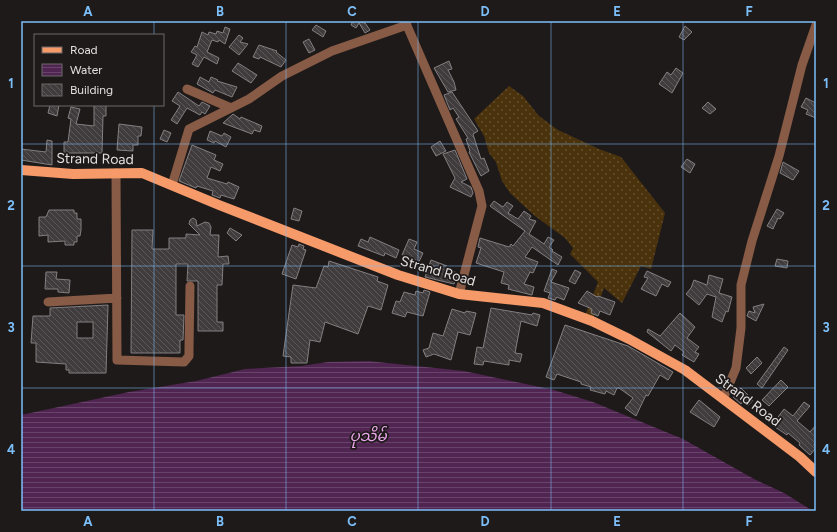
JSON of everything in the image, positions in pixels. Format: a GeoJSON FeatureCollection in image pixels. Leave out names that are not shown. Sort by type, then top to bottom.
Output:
{"type":"FeatureCollection","features":[{"type":"Feature","properties":{"kind":"main road","name":"Strand Road"},"geometry":{"type":"LineString","coordinates":[[21,170],[73,174],[142,173],[398,275],[459,294],[543,303],[592,321],[629,338],[685,370],[800,457],[816,472]]}},
{"type":"Feature","properties":{"kind":"street"},"geometry":{"type":"LineString","coordinates":[[172,185],[189,130],[249,99],[282,76],[332,51],[406,23],[479,191],[482,206],[459,294]]}},
{"type":"Feature","properties":{"kind":"street"},"geometry":{"type":"LineString","coordinates":[[722,398],[736,368],[741,328],[741,285],[752,241],[779,156],[802,65],[816,25]]}},
{"type":"Feature","properties":{"kind":"street"},"geometry":{"type":"LineString","coordinates":[[187,89],[231,108]]}},
{"type":"Feature","properties":{"kind":"street"},"geometry":{"type":"LineString","coordinates":[[116,173],[117,360],[184,362],[189,356],[190,286]]}},
{"type":"Feature","properties":{"kind":"street"},"geometry":{"type":"LineString","coordinates":[[48,302],[117,298]]}},
{"type":"Feature","properties":{"kind":"shaded area"},"geometry":{"type":"Polygon","coordinates":[[[509,86],[523,96],[539,116],[558,130],[599,149],[621,157],[665,213],[651,269],[641,266],[622,303],[604,288],[592,321],[584,318],[598,282],[570,254],[573,248],[565,238],[535,216],[510,193],[502,181],[496,162],[489,153],[484,136],[474,119],[509,86]]]}},
{"type":"Feature","properties":{"kind":"water","name":"ပုသိမ်"},"geometry":{"type":"Polygon","coordinates":[[[368,361],[464,371],[554,390],[593,402],[683,439],[754,479],[784,493],[813,511],[21,511],[21,415],[129,392],[196,381],[245,369],[301,366],[328,362],[368,361]]]}},
{"type":"Feature","properties":{"kind":"building"},"geometry":{"type":"Polygon","coordinates":[[[353,21],[365,23],[370,30],[365,33],[359,23],[356,28],[351,25],[353,21]]]}},
{"type":"Feature","properties":{"kind":"building"},"geometry":{"type":"Polygon","coordinates":[[[316,25],[326,31],[323,37],[312,30],[316,25]]]}},
{"type":"Feature","properties":{"kind":"building"},"geometry":{"type":"Polygon","coordinates":[[[685,26],[692,32],[684,40],[679,37],[685,26]]]}},
{"type":"Feature","properties":{"kind":"building"},"geometry":{"type":"Polygon","coordinates":[[[225,27],[230,29],[225,44],[219,40],[218,42],[212,40],[207,52],[219,58],[217,64],[204,57],[198,67],[192,64],[197,55],[191,52],[195,46],[197,47],[202,32],[208,35],[209,32],[216,34],[217,31],[223,33],[225,27]]]}},
{"type":"Feature","properties":{"kind":"building"},"geometry":{"type":"Polygon","coordinates":[[[239,35],[243,38],[240,42],[248,44],[239,55],[229,47],[239,35]]]}},
{"type":"Feature","properties":{"kind":"building"},"geometry":{"type":"Polygon","coordinates":[[[309,39],[315,50],[309,53],[303,42],[309,39]]]}},
{"type":"Feature","properties":{"kind":"building"},"geometry":{"type":"Polygon","coordinates":[[[259,45],[277,51],[276,52],[286,60],[281,67],[260,57],[259,59],[253,57],[259,45]]]}},
{"type":"Feature","properties":{"kind":"building"},"geometry":{"type":"Polygon","coordinates":[[[449,61],[452,69],[448,70],[456,90],[448,92],[434,68],[449,61]]]}},
{"type":"Feature","properties":{"kind":"building"},"geometry":{"type":"Polygon","coordinates":[[[238,63],[257,75],[251,83],[232,71],[238,63]]]}},
{"type":"Feature","properties":{"kind":"building"},"geometry":{"type":"Polygon","coordinates":[[[676,68],[683,73],[672,93],[659,84],[667,72],[671,75],[676,68]]]}},
{"type":"Feature","properties":{"kind":"building"},"geometry":{"type":"Polygon","coordinates":[[[200,77],[209,82],[211,77],[218,80],[217,81],[237,87],[232,97],[215,90],[213,93],[197,84],[200,77]]]}},
{"type":"Feature","properties":{"kind":"building"},"geometry":{"type":"Polygon","coordinates":[[[178,92],[199,106],[202,102],[210,106],[205,114],[202,112],[200,115],[187,108],[177,124],[171,120],[180,106],[172,101],[178,92]]]}},
{"type":"Feature","properties":{"kind":"building"},"geometry":{"type":"Polygon","coordinates":[[[452,92],[478,131],[473,134],[481,159],[484,158],[489,171],[481,176],[469,152],[466,139],[468,138],[456,119],[459,117],[453,108],[450,110],[444,95],[452,92]]]}},
{"type":"Feature","properties":{"kind":"building"},"geometry":{"type":"Polygon","coordinates":[[[806,98],[816,103],[816,118],[806,114],[808,110],[801,107],[806,98]]]}},
{"type":"Feature","properties":{"kind":"building"},"geometry":{"type":"Polygon","coordinates":[[[708,102],[716,109],[710,114],[702,108],[708,102]]]}},
{"type":"Feature","properties":{"kind":"building"},"geometry":{"type":"Polygon","coordinates":[[[50,106],[59,106],[57,116],[48,113],[50,106]]]}},
{"type":"Feature","properties":{"kind":"building"},"geometry":{"type":"Polygon","coordinates":[[[94,106],[106,106],[106,116],[103,116],[102,153],[64,153],[64,142],[68,142],[71,119],[68,118],[71,107],[80,109],[76,124],[94,126],[94,106]]]}},
{"type":"Feature","properties":{"kind":"building"},"geometry":{"type":"Polygon","coordinates":[[[233,114],[240,119],[241,117],[262,126],[260,132],[254,130],[252,134],[223,123],[233,114]]]}},
{"type":"Feature","properties":{"kind":"building"},"geometry":{"type":"Polygon","coordinates":[[[119,124],[142,127],[141,136],[138,136],[138,145],[133,145],[133,151],[117,150],[119,124]]]}},
{"type":"Feature","properties":{"kind":"building"},"geometry":{"type":"Polygon","coordinates":[[[164,130],[171,133],[167,142],[160,139],[164,130]]]}},
{"type":"Feature","properties":{"kind":"building"},"geometry":{"type":"Polygon","coordinates":[[[210,131],[222,136],[224,133],[231,137],[226,147],[215,141],[214,143],[207,140],[210,131]]]}},
{"type":"Feature","properties":{"kind":"building"},"geometry":{"type":"Polygon","coordinates":[[[47,140],[52,141],[52,165],[21,160],[21,149],[46,152],[47,140]]]}},
{"type":"Feature","properties":{"kind":"building"},"geometry":{"type":"Polygon","coordinates":[[[440,141],[446,151],[436,156],[431,147],[440,141]]]}},
{"type":"Feature","properties":{"kind":"building"},"geometry":{"type":"Polygon","coordinates":[[[192,145],[216,155],[214,160],[223,164],[220,171],[211,167],[207,178],[227,184],[228,182],[239,187],[234,199],[221,195],[220,198],[212,195],[213,191],[197,186],[196,188],[179,181],[192,145]]]}},
{"type":"Feature","properties":{"kind":"building"},"geometry":{"type":"Polygon","coordinates":[[[455,150],[467,179],[461,182],[471,187],[473,193],[471,197],[450,187],[455,178],[443,154],[455,150]]]}},
{"type":"Feature","properties":{"kind":"building"},"geometry":{"type":"Polygon","coordinates":[[[687,159],[695,164],[690,173],[681,167],[687,159]]]}},
{"type":"Feature","properties":{"kind":"building"},"geometry":{"type":"Polygon","coordinates":[[[783,162],[799,171],[793,180],[780,173],[783,162]]]}},
{"type":"Feature","properties":{"kind":"building"},"geometry":{"type":"Polygon","coordinates":[[[494,201],[503,207],[507,202],[513,206],[508,213],[518,219],[524,211],[531,216],[529,219],[536,221],[529,234],[544,244],[548,237],[554,240],[549,247],[553,250],[552,251],[562,257],[558,265],[532,247],[525,257],[538,262],[533,273],[530,272],[524,284],[534,287],[532,295],[508,289],[509,285],[501,283],[504,272],[476,263],[481,248],[478,247],[480,238],[509,247],[511,244],[513,246],[525,231],[490,206],[494,201]]]}},
{"type":"Feature","properties":{"kind":"building"},"geometry":{"type":"Polygon","coordinates":[[[294,208],[302,211],[299,221],[291,219],[294,208]]]}},
{"type":"Feature","properties":{"kind":"building"},"geometry":{"type":"Polygon","coordinates":[[[777,209],[784,213],[780,219],[778,218],[773,229],[767,226],[777,209]]]}},
{"type":"Feature","properties":{"kind":"building"},"geometry":{"type":"Polygon","coordinates":[[[49,210],[74,210],[74,213],[77,213],[77,219],[81,219],[81,230],[80,236],[77,236],[77,242],[74,242],[74,245],[65,245],[65,241],[48,242],[48,235],[39,236],[39,217],[46,217],[49,210]]]}},
{"type":"Feature","properties":{"kind":"building"},"geometry":{"type":"Polygon","coordinates":[[[193,218],[196,220],[197,226],[205,222],[209,223],[211,227],[210,235],[219,235],[218,257],[228,256],[229,264],[223,264],[222,285],[217,285],[217,322],[223,322],[223,331],[198,331],[198,281],[187,281],[188,264],[176,264],[176,315],[184,315],[183,340],[180,340],[180,353],[131,353],[132,230],[153,230],[152,249],[169,249],[169,238],[186,238],[186,234],[200,235],[189,224],[190,220],[193,218]]]}},
{"type":"Feature","properties":{"kind":"building"},"geometry":{"type":"Polygon","coordinates":[[[230,228],[242,235],[236,241],[227,233],[230,228]]]}},
{"type":"Feature","properties":{"kind":"building"},"geometry":{"type":"Polygon","coordinates":[[[370,237],[399,250],[396,258],[385,253],[384,256],[358,246],[361,239],[368,242],[370,237]]]}},
{"type":"Feature","properties":{"kind":"building"},"geometry":{"type":"Polygon","coordinates":[[[409,239],[417,242],[414,249],[423,253],[417,266],[409,262],[410,259],[402,255],[409,239]]]}},
{"type":"Feature","properties":{"kind":"building"},"geometry":{"type":"Polygon","coordinates":[[[299,244],[304,246],[303,249],[306,250],[296,279],[282,274],[292,245],[298,247],[299,244]]]}},
{"type":"Feature","properties":{"kind":"building"},"geometry":{"type":"Polygon","coordinates":[[[777,259],[788,261],[787,268],[775,266],[777,259]]]}},
{"type":"Feature","properties":{"kind":"building"},"geometry":{"type":"Polygon","coordinates":[[[431,260],[447,266],[446,270],[458,273],[454,284],[425,277],[431,260]]]}},
{"type":"Feature","properties":{"kind":"building"},"geometry":{"type":"Polygon","coordinates":[[[329,261],[378,277],[377,281],[388,285],[381,310],[368,306],[358,334],[325,322],[320,342],[310,340],[307,363],[291,363],[291,357],[283,356],[293,285],[316,288],[324,266],[328,267],[329,261]]]}},
{"type":"Feature","properties":{"kind":"building"},"geometry":{"type":"Polygon","coordinates":[[[552,269],[557,271],[551,282],[569,288],[564,300],[557,297],[555,300],[548,298],[550,293],[544,291],[552,269]]]}},
{"type":"Feature","properties":{"kind":"building"},"geometry":{"type":"Polygon","coordinates":[[[575,270],[581,273],[575,284],[569,281],[575,270]]]}},
{"type":"Feature","properties":{"kind":"building"},"geometry":{"type":"Polygon","coordinates":[[[647,271],[671,282],[668,287],[662,284],[656,296],[641,289],[648,278],[644,277],[647,271]]]}},
{"type":"Feature","properties":{"kind":"building"},"geometry":{"type":"Polygon","coordinates":[[[46,272],[57,272],[56,279],[70,280],[69,293],[58,292],[58,289],[45,289],[46,272]]]}},
{"type":"Feature","properties":{"kind":"building"},"geometry":{"type":"Polygon","coordinates":[[[709,275],[723,279],[719,293],[732,297],[728,312],[726,311],[722,322],[712,317],[716,297],[707,294],[699,305],[686,294],[691,288],[694,280],[707,285],[709,275]]]}},
{"type":"Feature","properties":{"kind":"building"},"geometry":{"type":"Polygon","coordinates":[[[424,290],[430,292],[423,316],[407,312],[405,317],[392,313],[396,301],[400,302],[404,292],[415,295],[416,291],[423,293],[424,290]]]}},
{"type":"Feature","properties":{"kind":"building"},"geometry":{"type":"Polygon","coordinates":[[[587,291],[597,297],[598,296],[615,302],[610,315],[600,311],[598,316],[591,313],[592,309],[578,303],[587,291]]]}},
{"type":"Feature","properties":{"kind":"building"},"geometry":{"type":"Polygon","coordinates":[[[764,304],[756,321],[747,316],[749,311],[755,313],[753,307],[764,304]]]}},
{"type":"Feature","properties":{"kind":"building"},"geometry":{"type":"Polygon","coordinates":[[[108,305],[106,373],[69,373],[69,370],[66,370],[66,364],[36,362],[36,343],[31,343],[33,316],[50,316],[50,308],[108,305]],[[77,322],[77,338],[93,338],[93,322],[77,322]]]}},
{"type":"Feature","properties":{"kind":"building"},"geometry":{"type":"Polygon","coordinates":[[[491,308],[540,315],[537,326],[521,321],[515,353],[522,354],[520,362],[509,360],[509,365],[484,361],[483,365],[474,364],[477,347],[483,348],[491,308]]]}},
{"type":"Feature","properties":{"kind":"building"},"geometry":{"type":"Polygon","coordinates":[[[452,309],[465,313],[466,311],[476,313],[470,335],[458,332],[451,360],[434,354],[426,357],[423,350],[429,348],[433,333],[443,336],[452,309]]]}},
{"type":"Feature","properties":{"kind":"building"},"geometry":{"type":"Polygon","coordinates":[[[680,313],[695,327],[687,338],[699,347],[695,352],[699,354],[694,362],[682,355],[684,352],[675,345],[671,351],[647,332],[648,329],[660,336],[680,313]]]}},
{"type":"Feature","properties":{"kind":"building"},"geometry":{"type":"Polygon","coordinates":[[[565,325],[628,346],[673,372],[668,380],[660,375],[648,396],[646,395],[636,416],[625,408],[633,398],[619,388],[617,388],[614,395],[606,391],[605,394],[590,390],[591,387],[581,384],[581,382],[557,374],[554,380],[546,377],[565,325]]]}},
{"type":"Feature","properties":{"kind":"building"},"geometry":{"type":"Polygon","coordinates":[[[784,347],[788,350],[762,388],[757,384],[784,347]]]}},
{"type":"Feature","properties":{"kind":"building"},"geometry":{"type":"Polygon","coordinates":[[[757,357],[762,363],[751,374],[746,368],[757,357]]]}},
{"type":"Feature","properties":{"kind":"building"},"geometry":{"type":"Polygon","coordinates":[[[781,380],[788,387],[769,406],[762,400],[781,380]]]}},
{"type":"Feature","properties":{"kind":"building"},"geometry":{"type":"Polygon","coordinates":[[[741,388],[753,400],[748,406],[743,401],[741,404],[733,397],[741,388]]]}},
{"type":"Feature","properties":{"kind":"building"},"geometry":{"type":"Polygon","coordinates":[[[699,400],[720,417],[714,427],[690,412],[699,400]]]}},
{"type":"Feature","properties":{"kind":"building"},"geometry":{"type":"Polygon","coordinates":[[[804,402],[810,406],[797,421],[810,432],[816,425],[816,442],[814,445],[816,448],[810,455],[799,445],[800,443],[788,433],[787,435],[772,425],[784,409],[793,416],[804,402]]]}}]}
